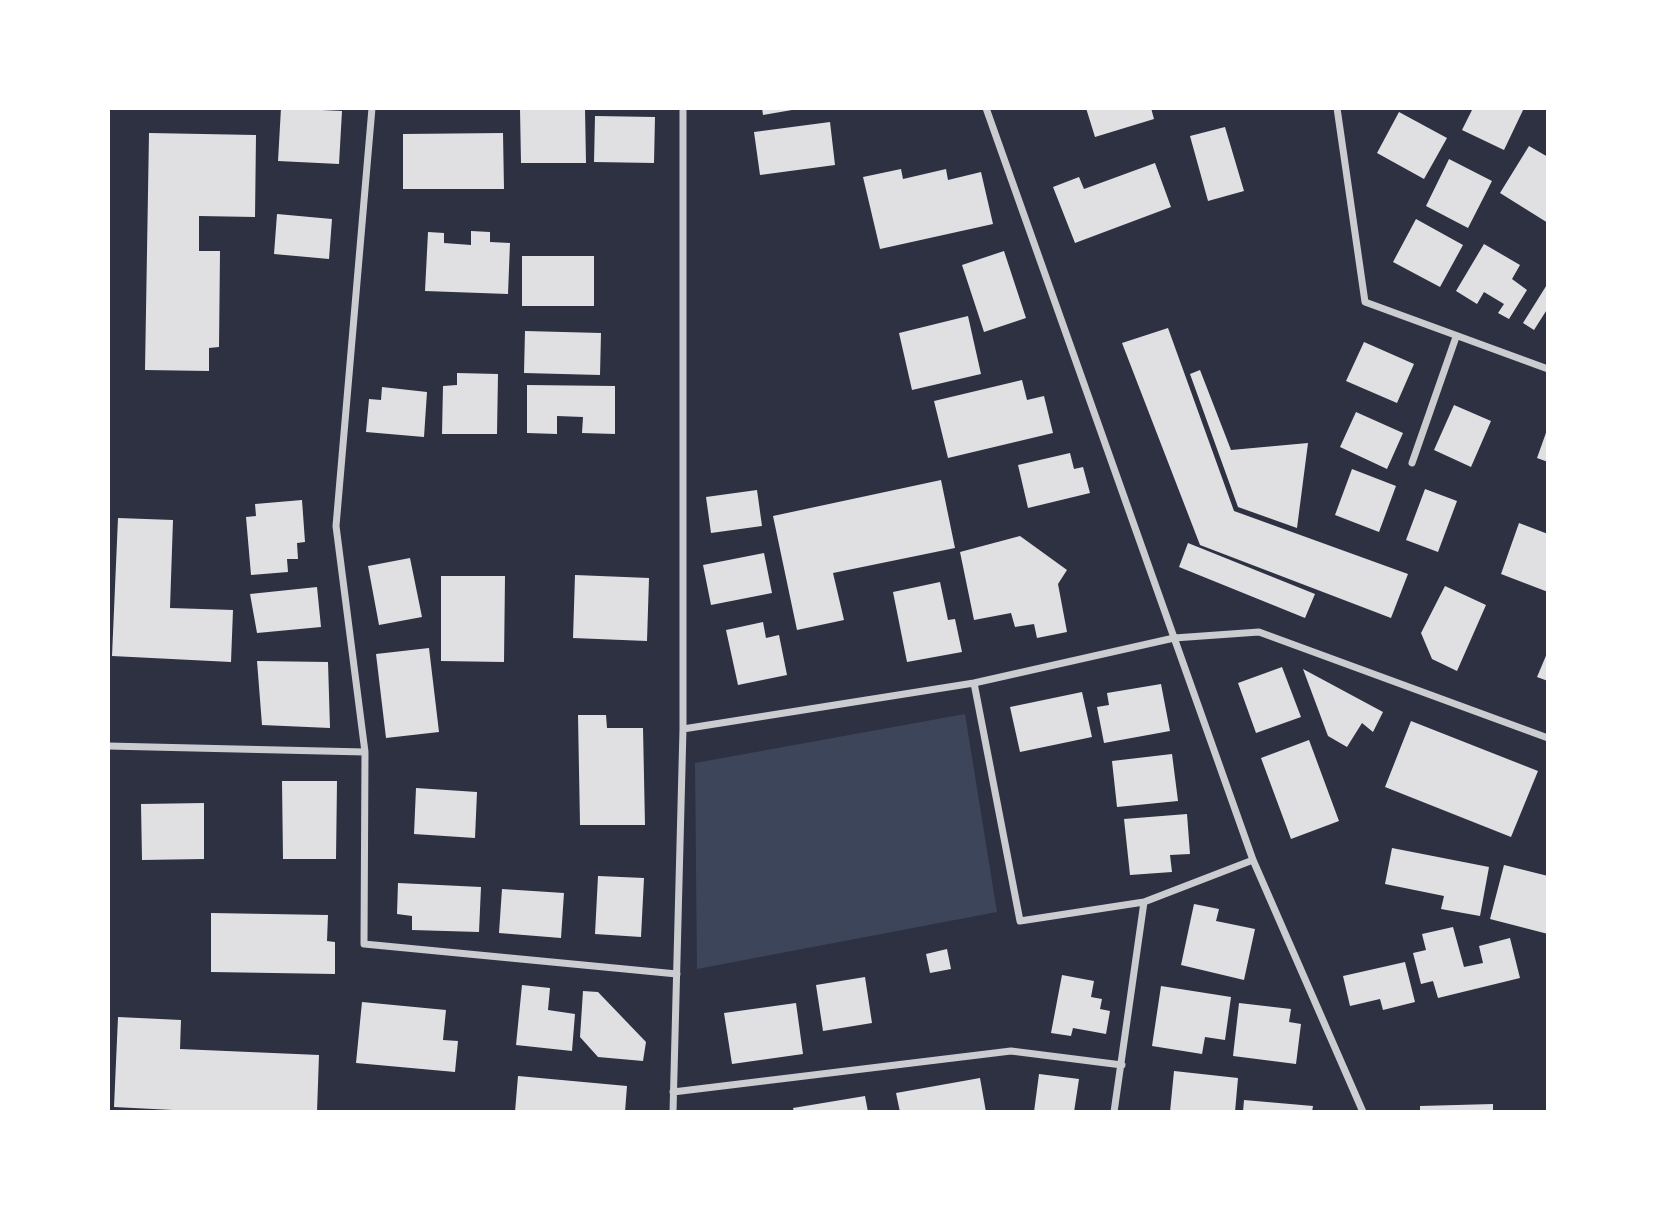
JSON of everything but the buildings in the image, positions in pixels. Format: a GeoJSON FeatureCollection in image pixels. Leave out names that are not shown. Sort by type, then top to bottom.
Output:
{"type":"FeatureCollection","features":[{"type":"Feature","properties":{"kind":"street"},"geometry":{"type":"LineString","coordinates":[[372,108],[336,526],[365,752],[364,944],[677,974]]}},
{"type":"Feature","properties":{"kind":"street"},"geometry":{"type":"LineString","coordinates":[[673,1111],[682,729],[683,108]]}},
{"type":"Feature","properties":{"kind":"street"},"geometry":{"type":"LineString","coordinates":[[986,108],[1253,860],[1363,1111]]}},
{"type":"Feature","properties":{"kind":"street"},"geometry":{"type":"LineString","coordinates":[[1337,108],[1365,302],[1548,369]]}},
{"type":"Feature","properties":{"kind":"street"},"geometry":{"type":"LineString","coordinates":[[1412,463],[1456,337]]}},
{"type":"Feature","properties":{"kind":"street"},"geometry":{"type":"LineString","coordinates":[[682,729],[974,683],[1174,638],[1259,632],[1548,738]]}},
{"type":"Feature","properties":{"kind":"street"},"geometry":{"type":"LineString","coordinates":[[974,683],[1020,921],[1144,902],[1253,860]]}},
{"type":"Feature","properties":{"kind":"street"},"geometry":{"type":"LineString","coordinates":[[108,746],[365,752]]}},
{"type":"Feature","properties":{"kind":"street"},"geometry":{"type":"LineString","coordinates":[[1114,1111],[1144,902]]}},
{"type":"Feature","properties":{"kind":"street"},"geometry":{"type":"LineString","coordinates":[[673,1092],[1011,1051],[1122,1065]]}},
{"type":"Feature","properties":{"kind":"shaded area"},"geometry":{"type":"Polygon","coordinates":[[[965,714],[997,912],[697,969],[695,763],[965,714]]]}}]}
